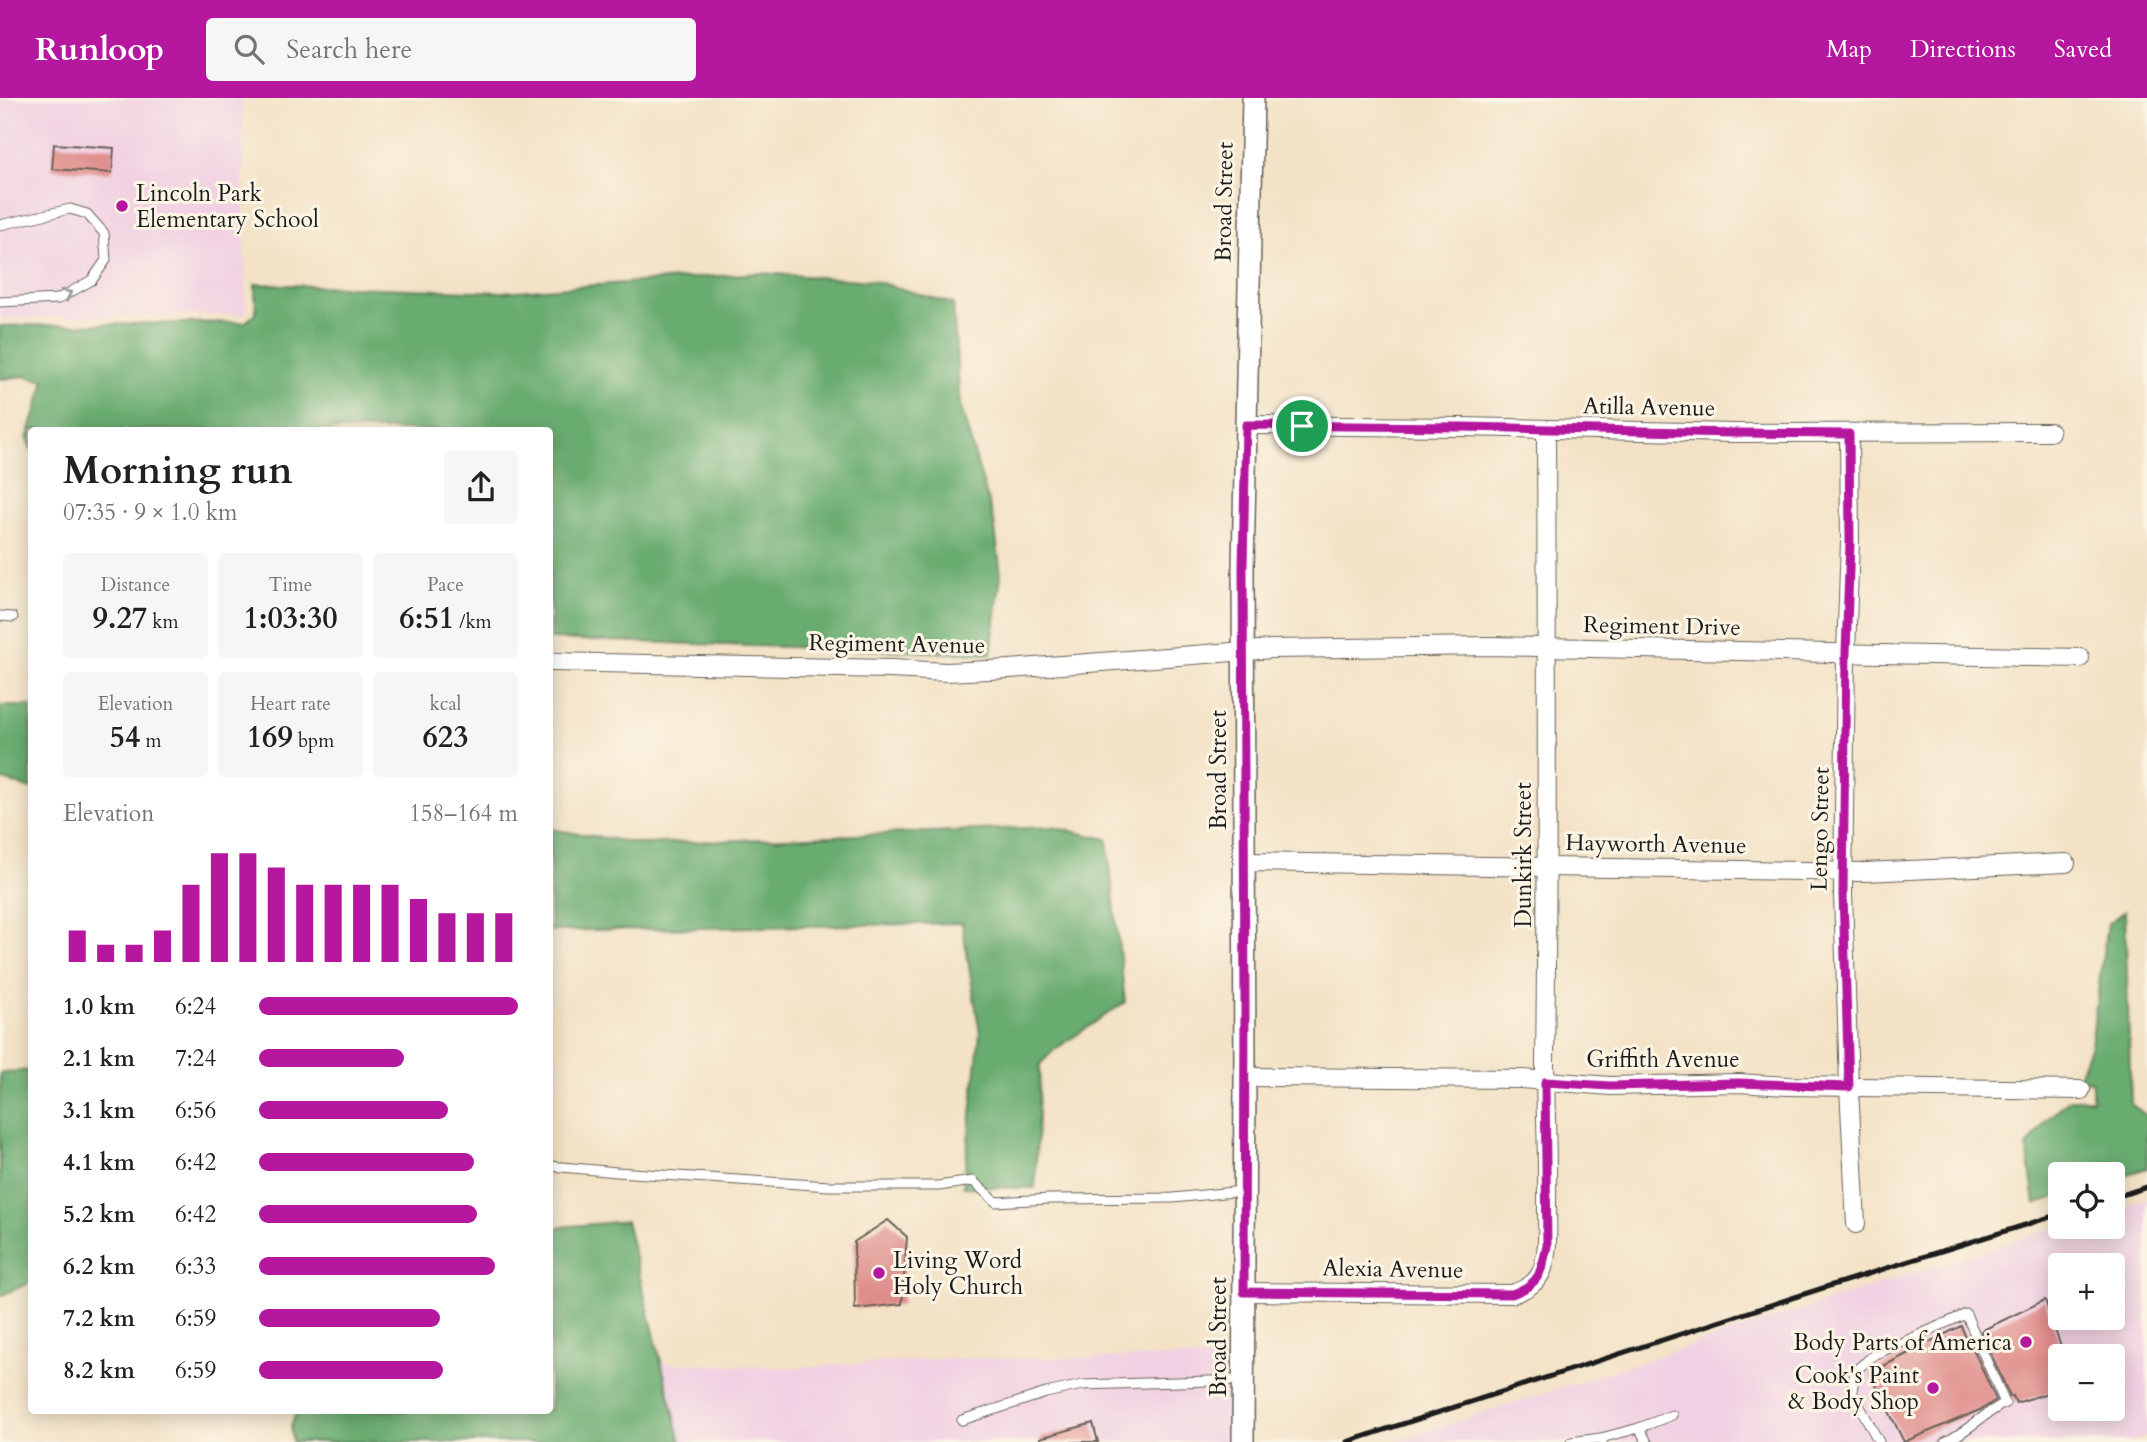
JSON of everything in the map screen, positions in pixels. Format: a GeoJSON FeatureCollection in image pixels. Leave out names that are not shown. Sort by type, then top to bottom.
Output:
{"type":"FeatureCollection","features":[{"type":"Feature","properties":{"kind":"street","name":"Broad Street"},"geometry":{"type":"LineString","coordinates":[[1243,1442],[1244,652],[1253,98]]}},
{"type":"Feature","properties":{"kind":"street","name":"Atilla Avenue"},"geometry":{"type":"LineString","coordinates":[[1246,425],[1849,434],[2050,432]]}},
{"type":"Feature","properties":{"kind":"street","name":"Dunkirk Street"},"geometry":{"type":"LineString","coordinates":[[1538,1279],[1547,1246],[1546,429]]}},
{"type":"Feature","properties":{"kind":"street","name":"Lengo Street"},"geometry":{"type":"LineString","coordinates":[[1849,434],[1850,542],[1843,894],[1856,1224]]}},
{"type":"Feature","properties":{"kind":"street","name":"Regiment Drive"},"geometry":{"type":"LineString","coordinates":[[1244,652],[1272,649],[1490,646],[2080,658]]}},
{"type":"Feature","properties":{"kind":"street","name":"Regiment Avenue"},"geometry":{"type":"LineString","coordinates":[[553,662],[946,672],[1244,652]]}},
{"type":"Feature","properties":{"kind":"street","name":"Hayworth Avenue"},"geometry":{"type":"LineString","coordinates":[[1245,862],[1864,872],[2066,863]]}},
{"type":"Feature","properties":{"kind":"street","name":"Griffith Avenue"},"geometry":{"type":"LineString","coordinates":[[1245,1077],[1521,1079],[1610,1086],[1738,1083],[2081,1090]]}},
{"type":"Feature","properties":{"kind":"street","name":"Alexia Avenue"},"geometry":{"type":"LineString","coordinates":[[1244,1292],[1512,1294],[1526,1289],[1538,1279]]}},
{"type":"Feature","properties":{"kind":"lane"},"geometry":{"type":"LineString","coordinates":[[0,225],[70,209],[87,214],[104,233],[106,260],[92,280],[58,299],[0,302]]}},
{"type":"Feature","properties":{"kind":"lane"},"geometry":{"type":"LineString","coordinates":[[0,616],[13,617]]}},
{"type":"Feature","properties":{"kind":"lane"},"geometry":{"type":"LineString","coordinates":[[553,1166],[829,1186],[938,1186],[972,1181],[996,1202],[1173,1198],[1245,1191]]}},
{"type":"Feature","properties":{"kind":"lane"},"geometry":{"type":"LineString","coordinates":[[1878,1442],[1852,1392],[1855,1371],[1874,1355],[1966,1314],[2005,1403],[1967,1431],[1945,1442]]}},
{"type":"Feature","properties":{"kind":"lane"},"geometry":{"type":"LineString","coordinates":[[962,1420],[1046,1392],[1082,1385],[1244,1380]]}},
{"type":"Feature","properties":{"kind":"lane"},"geometry":{"type":"LineString","coordinates":[[1571,1442],[1602,1440],[1672,1415]]}},
{"type":"Feature","properties":{"kind":"lane"},"geometry":{"type":"LineString","coordinates":[[1639,1427],[1647,1442]]}},
{"type":"Feature","properties":{"kind":"lane"},"geometry":{"type":"LineString","coordinates":[[1967,1431],[1972,1442]]}},
{"type":"Feature","properties":{"kind":"shaded area","name":"Lincoln Park Elementary School"},"geometry":{"type":"Polygon","coordinates":[[[0,98],[242,98],[246,314],[0,318],[0,98]]]}},
{"type":"Feature","properties":{"kind":"shaded area"},"geometry":{"type":"Polygon","coordinates":[[[2147,1199],[2147,1436],[2129,1442],[1394,1442],[2048,1230],[2048,1239],[2125,1239],[2125,1206],[2147,1199]]]}},
{"type":"Feature","properties":{"kind":"shaded area"},"geometry":{"type":"Polygon","coordinates":[[[1233,1357],[1232,1442],[681,1442],[662,1363],[790,1368],[938,1359],[1233,1357]]]}},
{"type":"Feature","properties":{"kind":"green space"},"geometry":{"type":"Polygon","coordinates":[[[760,273],[874,281],[953,304],[960,405],[994,521],[1001,575],[991,654],[553,639],[553,427],[31,427],[45,381],[24,376],[0,379],[0,326],[246,322],[256,313],[255,284],[503,292],[760,273]]]}},
{"type":"Feature","properties":{"kind":"green space"},"geometry":{"type":"Polygon","coordinates":[[[0,706],[28,706],[28,788],[0,779],[0,706]]]}},
{"type":"Feature","properties":{"kind":"green space"},"geometry":{"type":"Polygon","coordinates":[[[1052,827],[1107,839],[1125,1002],[1054,1050],[1040,1064],[1035,1188],[963,1187],[980,1033],[962,923],[553,931],[553,829],[642,844],[1052,827]]]}},
{"type":"Feature","properties":{"kind":"green space"},"geometry":{"type":"Polygon","coordinates":[[[2125,911],[2131,1104],[2147,1116],[2147,1168],[2125,1175],[2125,1162],[2048,1162],[2048,1200],[2035,1204],[2027,1147],[2046,1120],[2070,1099],[2092,1099],[2092,1081],[2077,1080],[2091,1045],[2107,924],[2125,911]]]}},
{"type":"Feature","properties":{"kind":"green space"},"geometry":{"type":"Polygon","coordinates":[[[28,1070],[28,1283],[0,1296],[0,1073],[28,1070]]]}},
{"type":"Feature","properties":{"kind":"green space"},"geometry":{"type":"Polygon","coordinates":[[[626,1221],[681,1442],[292,1442],[291,1425],[296,1414],[553,1414],[553,1228],[626,1221]]]}},
{"type":"Feature","properties":{"kind":"building"},"geometry":{"type":"Polygon","coordinates":[[[54,144],[114,148],[112,173],[52,169],[54,144]]]}},
{"type":"Feature","properties":{"kind":"building","name":"Living Word Holy Church"},"geometry":{"type":"Polygon","coordinates":[[[888,1220],[907,1237],[902,1304],[855,1309],[854,1242],[888,1220]]]}},
{"type":"Feature","properties":{"kind":"building","name":"Body Parts of America"},"geometry":{"type":"Polygon","coordinates":[[[2045,1300],[2048,1309],[2048,1330],[2055,1330],[2060,1344],[2048,1344],[2048,1393],[2016,1403],[2013,1396],[2010,1397],[1981,1331],[2045,1300]]]}},
{"type":"Feature","properties":{"kind":"building","name":"Cook's Paint & Body Shop"},"geometry":{"type":"Polygon","coordinates":[[[1961,1326],[1996,1400],[1982,1409],[1904,1442],[1870,1373],[1961,1326]]]}},
{"type":"Feature","properties":{"kind":"building"},"geometry":{"type":"Polygon","coordinates":[[[1093,1423],[1098,1442],[1041,1442],[1040,1438],[1093,1423]]]}},
{"type":"Feature","properties":{"kind":"railway"},"geometry":{"type":"LineString","coordinates":[[2125,1194],[2147,1187]]}},
{"type":"Feature","properties":{"kind":"railway"},"geometry":{"type":"LineString","coordinates":[[1347,1442],[2048,1218]]}},
{"type":"Feature","properties":{"kind":"place","name":"Lincoln Park Elementary School"},"geometry":{"type":"Point","coordinates":[122,206]}},
{"type":"Feature","properties":{"kind":"place","name":"Living Word Holy Church"},"geometry":{"type":"Point","coordinates":[879,1273]}},
{"type":"Feature","properties":{"kind":"place","name":"Body Parts of America"},"geometry":{"type":"Point","coordinates":[2026,1342]}},
{"type":"Feature","properties":{"kind":"place","name":"Cook's Paint & Body Shop"},"geometry":{"type":"Point","coordinates":[1933,1388]}},
{"type":"Feature","properties":{"kind":"route"},"geometry":{"type":"LineString","coordinates":[[1246,425],[1302,426],[1849,434],[1850,542],[1843,894],[1849,1087],[1738,1083],[1610,1086],[1545,1082],[1547,1246],[1538,1279],[1526,1289],[1512,1294],[1244,1292],[1243,567],[1246,425]]}}]}
